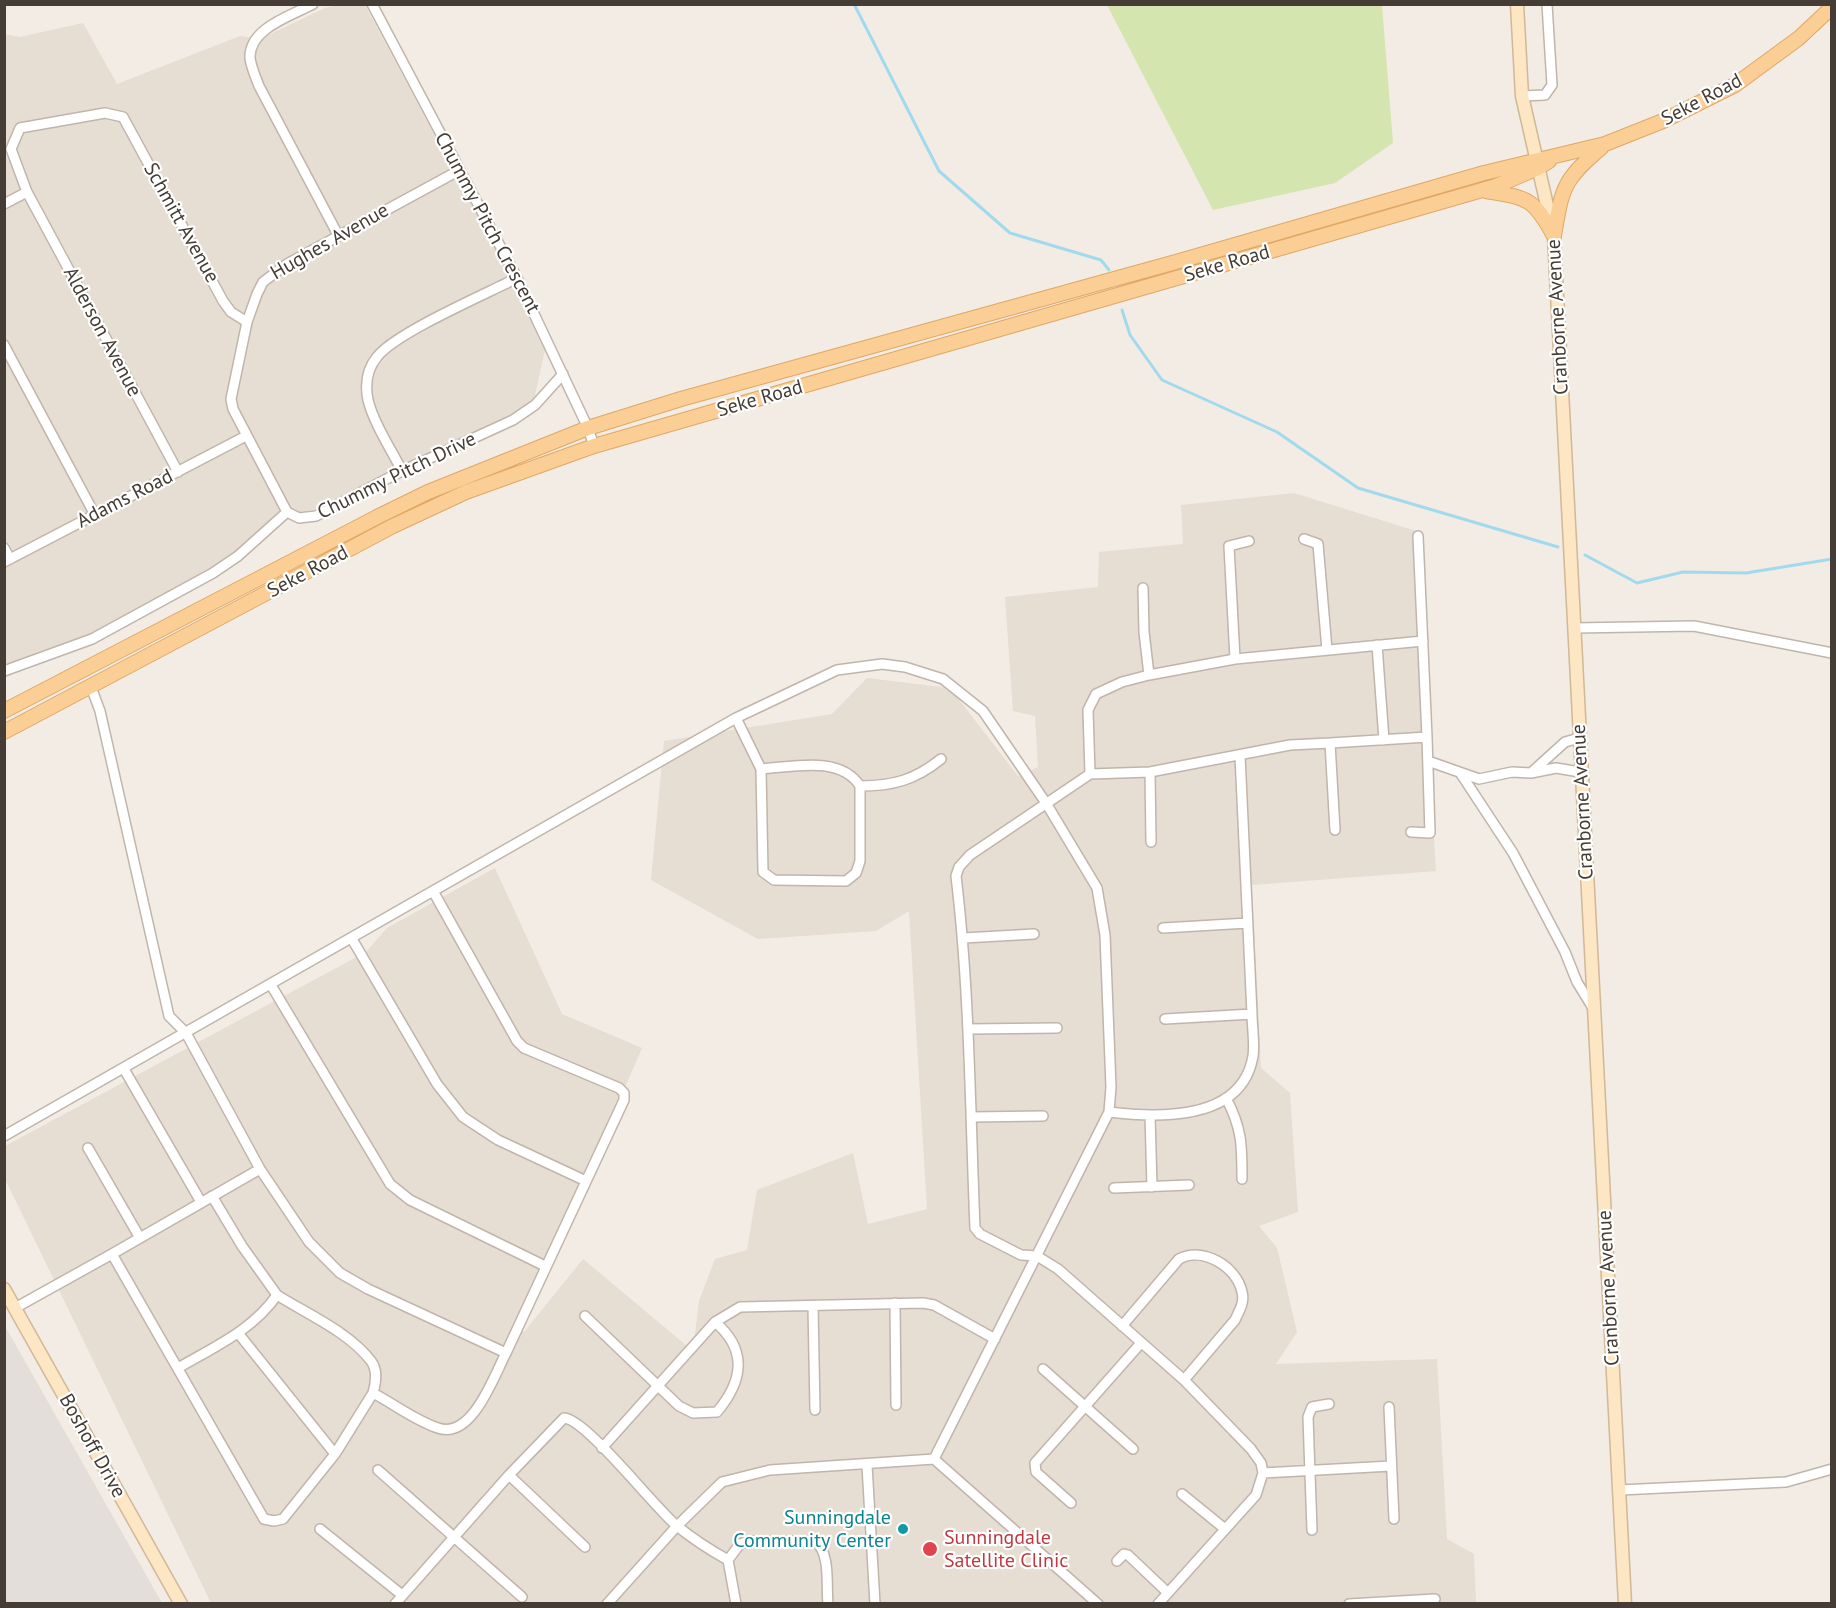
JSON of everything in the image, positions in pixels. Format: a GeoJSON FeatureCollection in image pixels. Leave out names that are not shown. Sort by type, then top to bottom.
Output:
{"type":"FeatureCollection","features":[{"type":"Feature","properties":{"kind":"main road","name":"Seke Road"},"geometry":{"type":"LineString","coordinates":[[4,711],[428,492],[588,428],[692,396],[1605,144],[1663,121],[1735,85],[1799,38],[1832,7]]}},
{"type":"Feature","properties":{"kind":"main road"},"geometry":{"type":"LineString","coordinates":[[1554,236],[1561,192],[1567,180],[1605,144]]}},
{"type":"Feature","properties":{"kind":"main road","name":"Seke Road"},"geometry":{"type":"LineString","coordinates":[[4,732],[393,526],[466,492],[594,446],[1481,190],[1537,164]]}},
{"type":"Feature","properties":{"kind":"main road"},"geometry":{"type":"LineString","coordinates":[[1481,190],[1529,201],[1540,211],[1554,236]]}},
{"type":"Feature","properties":{"kind":"street"},"geometry":{"type":"LineString","coordinates":[[313,4],[278,22],[260,35],[252,45],[250,60],[259,86],[338,235]]}},
{"type":"Feature","properties":{"kind":"street","name":"Chummy Pitch Crescent"},"geometry":{"type":"LineString","coordinates":[[372,4],[458,171],[517,278],[588,428],[594,446]]}},
{"type":"Feature","properties":{"kind":"street","name":"Cranborne Avenue"},"geometry":{"type":"LineString","coordinates":[[1517,4],[1522,96],[1554,236],[1580,772],[1625,1604]]}},
{"type":"Feature","properties":{"kind":"street"},"geometry":{"type":"LineString","coordinates":[[1522,96],[1545,95],[1552,85],[1547,4]]}},
{"type":"Feature","properties":{"kind":"street","name":"Alderson Avenue"},"geometry":{"type":"LineString","coordinates":[[123,117],[105,113],[20,128],[11,149],[27,192],[178,472]]}},
{"type":"Feature","properties":{"kind":"street","name":"Schmitt Avenue"},"geometry":{"type":"LineString","coordinates":[[123,117],[224,301],[231,312],[247,322]]}},
{"type":"Feature","properties":{"kind":"street","name":"Hughes Avenue"},"geometry":{"type":"LineString","coordinates":[[287,512],[246,436],[233,409],[231,399],[247,322],[260,288],[273,273],[338,235],[458,171]]}},
{"type":"Feature","properties":{"kind":"street"},"geometry":{"type":"LineString","coordinates":[[4,204],[27,192]]}},
{"type":"Feature","properties":{"kind":"street"},"geometry":{"type":"LineString","coordinates":[[402,471],[369,402],[370,367],[377,356],[396,340],[517,278]]}},
{"type":"Feature","properties":{"kind":"street"},"geometry":{"type":"LineString","coordinates":[[4,345],[95,514]]}},
{"type":"Feature","properties":{"kind":"street","name":"Chummy Pitch Drive"},"geometry":{"type":"LineString","coordinates":[[4,671],[92,639],[213,573],[238,556],[287,512],[294,517],[307,519],[402,471],[526,413],[563,374]]}},
{"type":"Feature","properties":{"kind":"street","name":"Adams Road"},"geometry":{"type":"LineString","coordinates":[[8,561],[246,436]]}},
{"type":"Feature","properties":{"kind":"street"},"geometry":{"type":"LineString","coordinates":[[1411,832],[1430,833],[1418,536]]}},
{"type":"Feature","properties":{"kind":"street"},"geometry":{"type":"LineString","coordinates":[[1304,539],[1318,544],[1327,650]]}},
{"type":"Feature","properties":{"kind":"street"},"geometry":{"type":"LineString","coordinates":[[1235,659],[1229,546],[1249,541]]}},
{"type":"Feature","properties":{"kind":"street"},"geometry":{"type":"LineString","coordinates":[[4,548],[8,561]]}},
{"type":"Feature","properties":{"kind":"street"},"geometry":{"type":"LineString","coordinates":[[1143,588],[1144,632],[1149,675]]}},
{"type":"Feature","properties":{"kind":"street"},"geometry":{"type":"LineString","coordinates":[[1574,628],[1694,626],[1832,653]]}},
{"type":"Feature","properties":{"kind":"street"},"geometry":{"type":"LineString","coordinates":[[1090,774],[1086,722],[1090,704],[1096,694],[1149,675],[1235,659],[1423,641]]}},
{"type":"Feature","properties":{"kind":"street"},"geometry":{"type":"LineString","coordinates":[[1377,645],[1384,741]]}},
{"type":"Feature","properties":{"kind":"street"},"geometry":{"type":"LineString","coordinates":[[4,1136],[736,718],[837,670],[882,664],[904,667],[943,679],[983,711],[1046,803],[1090,873],[1101,904],[1111,1075],[1109,1112],[934,1459]]}},
{"type":"Feature","properties":{"kind":"street"},"geometry":{"type":"LineString","coordinates":[[91,687],[100,711],[168,1016],[186,1033],[260,1169],[309,1242],[340,1273],[377,1294],[506,1353]]}},
{"type":"Feature","properties":{"kind":"street"},"geometry":{"type":"LineString","coordinates":[[736,718],[761,769],[761,865],[763,872],[774,880],[846,881],[853,877],[860,861],[860,786],[844,770],[831,766],[761,769]]}},
{"type":"Feature","properties":{"kind":"street"},"geometry":{"type":"LineString","coordinates":[[1158,1604],[1256,1495],[1263,1473],[1251,1449],[1184,1380],[1058,1269],[1037,1256],[1021,1256],[980,1234],[975,1228],[969,1029],[964,938],[956,876],[959,867],[970,855],[1090,774],[1150,772],[1290,745],[1426,737]]}},
{"type":"Feature","properties":{"kind":"street"},"geometry":{"type":"LineString","coordinates":[[1531,773],[1565,742],[1579,738]]}},
{"type":"Feature","properties":{"kind":"street"},"geometry":{"type":"LineString","coordinates":[[1330,743],[1335,830]]}},
{"type":"Feature","properties":{"kind":"street"},"geometry":{"type":"LineString","coordinates":[[1109,1112],[1150,1115],[1203,1110],[1226,1098],[1243,1079],[1253,1055],[1240,756]]}},
{"type":"Feature","properties":{"kind":"street"},"geometry":{"type":"LineString","coordinates":[[860,786],[879,786],[921,775],[941,759]]}},
{"type":"Feature","properties":{"kind":"street"},"geometry":{"type":"LineString","coordinates":[[1428,761],[1479,779],[1512,772],[1531,773],[1556,768],[1580,772]]}},
{"type":"Feature","properties":{"kind":"street"},"geometry":{"type":"LineString","coordinates":[[1150,772],[1151,842]]}},
{"type":"Feature","properties":{"kind":"street"},"geometry":{"type":"LineString","coordinates":[[1461,774],[1513,853],[1565,952],[1577,982],[1593,1008]]}},
{"type":"Feature","properties":{"kind":"street"},"geometry":{"type":"LineString","coordinates":[[373,1393],[439,1429],[459,1428],[470,1419],[506,1353],[624,1100],[624,1093],[620,1088],[524,1048],[517,1041],[433,891]]}},
{"type":"Feature","properties":{"kind":"street"},"geometry":{"type":"LineString","coordinates":[[1163,927],[1248,923]]}},
{"type":"Feature","properties":{"kind":"street"},"geometry":{"type":"LineString","coordinates":[[964,938],[1034,934]]}},
{"type":"Feature","properties":{"kind":"street"},"geometry":{"type":"LineString","coordinates":[[352,939],[437,1084],[463,1117],[498,1140],[586,1181]]}},
{"type":"Feature","properties":{"kind":"street"},"geometry":{"type":"LineString","coordinates":[[271,985],[390,1184],[410,1200],[545,1266]]}},
{"type":"Feature","properties":{"kind":"street"},"geometry":{"type":"LineString","coordinates":[[1165,1019],[1252,1014]]}},
{"type":"Feature","properties":{"kind":"street"},"geometry":{"type":"LineString","coordinates":[[969,1029],[1057,1028]]}},
{"type":"Feature","properties":{"kind":"street"},"geometry":{"type":"LineString","coordinates":[[124,1069],[201,1202]]}},
{"type":"Feature","properties":{"kind":"street"},"geometry":{"type":"LineString","coordinates":[[1226,1098],[1237,1118],[1242,1139],[1242,1179]]}},
{"type":"Feature","properties":{"kind":"street"},"geometry":{"type":"LineString","coordinates":[[1150,1115],[1152,1187]]}},
{"type":"Feature","properties":{"kind":"street"},"geometry":{"type":"LineString","coordinates":[[972,1117],[1043,1116]]}},
{"type":"Feature","properties":{"kind":"street"},"geometry":{"type":"LineString","coordinates":[[88,1148],[140,1238]]}},
{"type":"Feature","properties":{"kind":"street"},"geometry":{"type":"LineString","coordinates":[[15,1308],[260,1169]]}},
{"type":"Feature","properties":{"kind":"street"},"geometry":{"type":"LineString","coordinates":[[1114,1188],[1189,1185]]}},
{"type":"Feature","properties":{"kind":"street"},"geometry":{"type":"LineString","coordinates":[[112,1254],[264,1519],[274,1521],[283,1519],[335,1454],[373,1393],[376,1380],[372,1362],[344,1337],[277,1295],[242,1246],[212,1196]]}},
{"type":"Feature","properties":{"kind":"street"},"geometry":{"type":"LineString","coordinates":[[1122,1326],[1179,1259],[1189,1255],[1202,1256],[1222,1264],[1238,1281],[1242,1292],[1241,1308],[1235,1320],[1184,1380]]}},
{"type":"Feature","properties":{"kind":"street","name":"Boshoff Drive"},"geometry":{"type":"LineString","coordinates":[[4,1288],[181,1604]]}},
{"type":"Feature","properties":{"kind":"street"},"geometry":{"type":"LineString","coordinates":[[178,1368],[238,1333],[261,1316],[277,1295]]}},
{"type":"Feature","properties":{"kind":"street"},"geometry":{"type":"LineString","coordinates":[[602,1448],[715,1322],[740,1307],[910,1302],[934,1305],[995,1339]]}},
{"type":"Feature","properties":{"kind":"street"},"geometry":{"type":"LineString","coordinates":[[895,1303],[896,1405]]}},
{"type":"Feature","properties":{"kind":"street"},"geometry":{"type":"LineString","coordinates":[[813,1306],[815,1410]]}},
{"type":"Feature","properties":{"kind":"street"},"geometry":{"type":"LineString","coordinates":[[585,1316],[686,1411],[709,1413],[719,1409],[732,1392],[738,1374],[730,1335],[715,1322]]}},
{"type":"Feature","properties":{"kind":"street"},"geometry":{"type":"LineString","coordinates":[[238,1333],[335,1454]]}},
{"type":"Feature","properties":{"kind":"street"},"geometry":{"type":"LineString","coordinates":[[1071,1503],[1036,1472],[1035,1463],[1086,1408],[1141,1343]]}},
{"type":"Feature","properties":{"kind":"street"},"geometry":{"type":"LineString","coordinates":[[1043,1369],[1133,1449]]}},
{"type":"Feature","properties":{"kind":"street"},"geometry":{"type":"LineString","coordinates":[[1312,1530],[1309,1412],[1316,1405],[1329,1404]]}},
{"type":"Feature","properties":{"kind":"street"},"geometry":{"type":"LineString","coordinates":[[1389,1407],[1394,1519]]}},
{"type":"Feature","properties":{"kind":"street"},"geometry":{"type":"LineString","coordinates":[[320,1529],[400,1600],[509,1475],[564,1418],[574,1422],[602,1448],[677,1526],[728,1560],[736,1604]]}},
{"type":"Feature","properties":{"kind":"street"},"geometry":{"type":"LineString","coordinates":[[607,1604],[677,1526],[722,1482],[730,1478],[770,1470],[934,1459],[1098,1604]]}},
{"type":"Feature","properties":{"kind":"street"},"geometry":{"type":"LineString","coordinates":[[867,1465],[875,1604]]}},
{"type":"Feature","properties":{"kind":"street"},"geometry":{"type":"LineString","coordinates":[[1263,1473],[1391,1466]]}},
{"type":"Feature","properties":{"kind":"street"},"geometry":{"type":"LineString","coordinates":[[1620,1490],[1786,1482],[1832,1469]]}},
{"type":"Feature","properties":{"kind":"street"},"geometry":{"type":"LineString","coordinates":[[378,1470],[522,1597]]}},
{"type":"Feature","properties":{"kind":"street"},"geometry":{"type":"LineString","coordinates":[[509,1475],[585,1547]]}},
{"type":"Feature","properties":{"kind":"street"},"geometry":{"type":"LineString","coordinates":[[1182,1494],[1225,1529]]}},
{"type":"Feature","properties":{"kind":"street"},"geometry":{"type":"LineString","coordinates":[[728,1560],[740,1544],[749,1541],[815,1541],[821,1545],[825,1555],[828,1604]]}},
{"type":"Feature","properties":{"kind":"street"},"geometry":{"type":"LineString","coordinates":[[1117,1561],[1124,1554],[1128,1555],[1167,1592]]}},
{"type":"Feature","properties":{"kind":"street"},"geometry":{"type":"LineString","coordinates":[[1348,1604],[1435,1599]]}},
{"type":"Feature","properties":{"kind":"shaded area"},"geometry":{"type":"Polygon","coordinates":[[[338,5],[365,5],[546,345],[532,409],[318,509],[287,514],[240,553],[48,659],[5,670],[4,34],[20,37],[83,23],[117,84],[240,36],[260,39],[325,8],[338,5]]]}},
{"type":"Feature","properties":{"kind":"shaded area"},"geometry":{"type":"Polygon","coordinates":[[[1294,493],[1416,531],[1436,871],[1252,885],[1261,1068],[1290,1093],[1298,1212],[1259,1226],[1277,1248],[1297,1332],[1276,1364],[1437,1359],[1447,1539],[1474,1554],[1476,1603],[211,1603],[5,1179],[5,1146],[366,952],[387,928],[495,868],[562,1014],[642,1048],[520,1329],[524,1332],[583,1259],[693,1351],[699,1301],[715,1259],[747,1250],[757,1190],[853,1153],[868,1224],[927,1209],[909,911],[876,931],[758,939],[651,880],[664,741],[832,714],[867,678],[950,688],[1018,776],[1038,767],[1035,716],[1013,711],[1005,597],[1098,587],[1099,552],[1183,544],[1181,505],[1294,493]]]}},
{"type":"Feature","properties":{"kind":"shaded area"},"geometry":{"type":"Polygon","coordinates":[[[5,1326],[162,1603],[5,1603],[5,1326]]]}},
{"type":"Feature","properties":{"kind":"green space"},"geometry":{"type":"Polygon","coordinates":[[[1107,5],[1382,5],[1393,143],[1335,183],[1213,210],[1107,5]]]}},
{"type":"Feature","properties":{"kind":"waterway"},"geometry":{"type":"LineString","coordinates":[[854,4],[939,171],[1010,233],[1101,260],[1109,270]]}},
{"type":"Feature","properties":{"kind":"waterway"},"geometry":{"type":"LineString","coordinates":[[1122,310],[1130,335],[1162,380],[1277,432],[1358,488],[1558,547]]}},
{"type":"Feature","properties":{"kind":"waterway"},"geometry":{"type":"LineString","coordinates":[[1585,555],[1637,583],[1683,572],[1746,573],[1832,559]]}},
{"type":"Feature","properties":{"kind":"place","name":"Sunningdale Community Center"},"geometry":{"type":"Point","coordinates":[903,1529]}},
{"type":"Feature","properties":{"kind":"place","name":"Sunningdale Satellite Clinic"},"geometry":{"type":"Point","coordinates":[930,1549]}}]}
